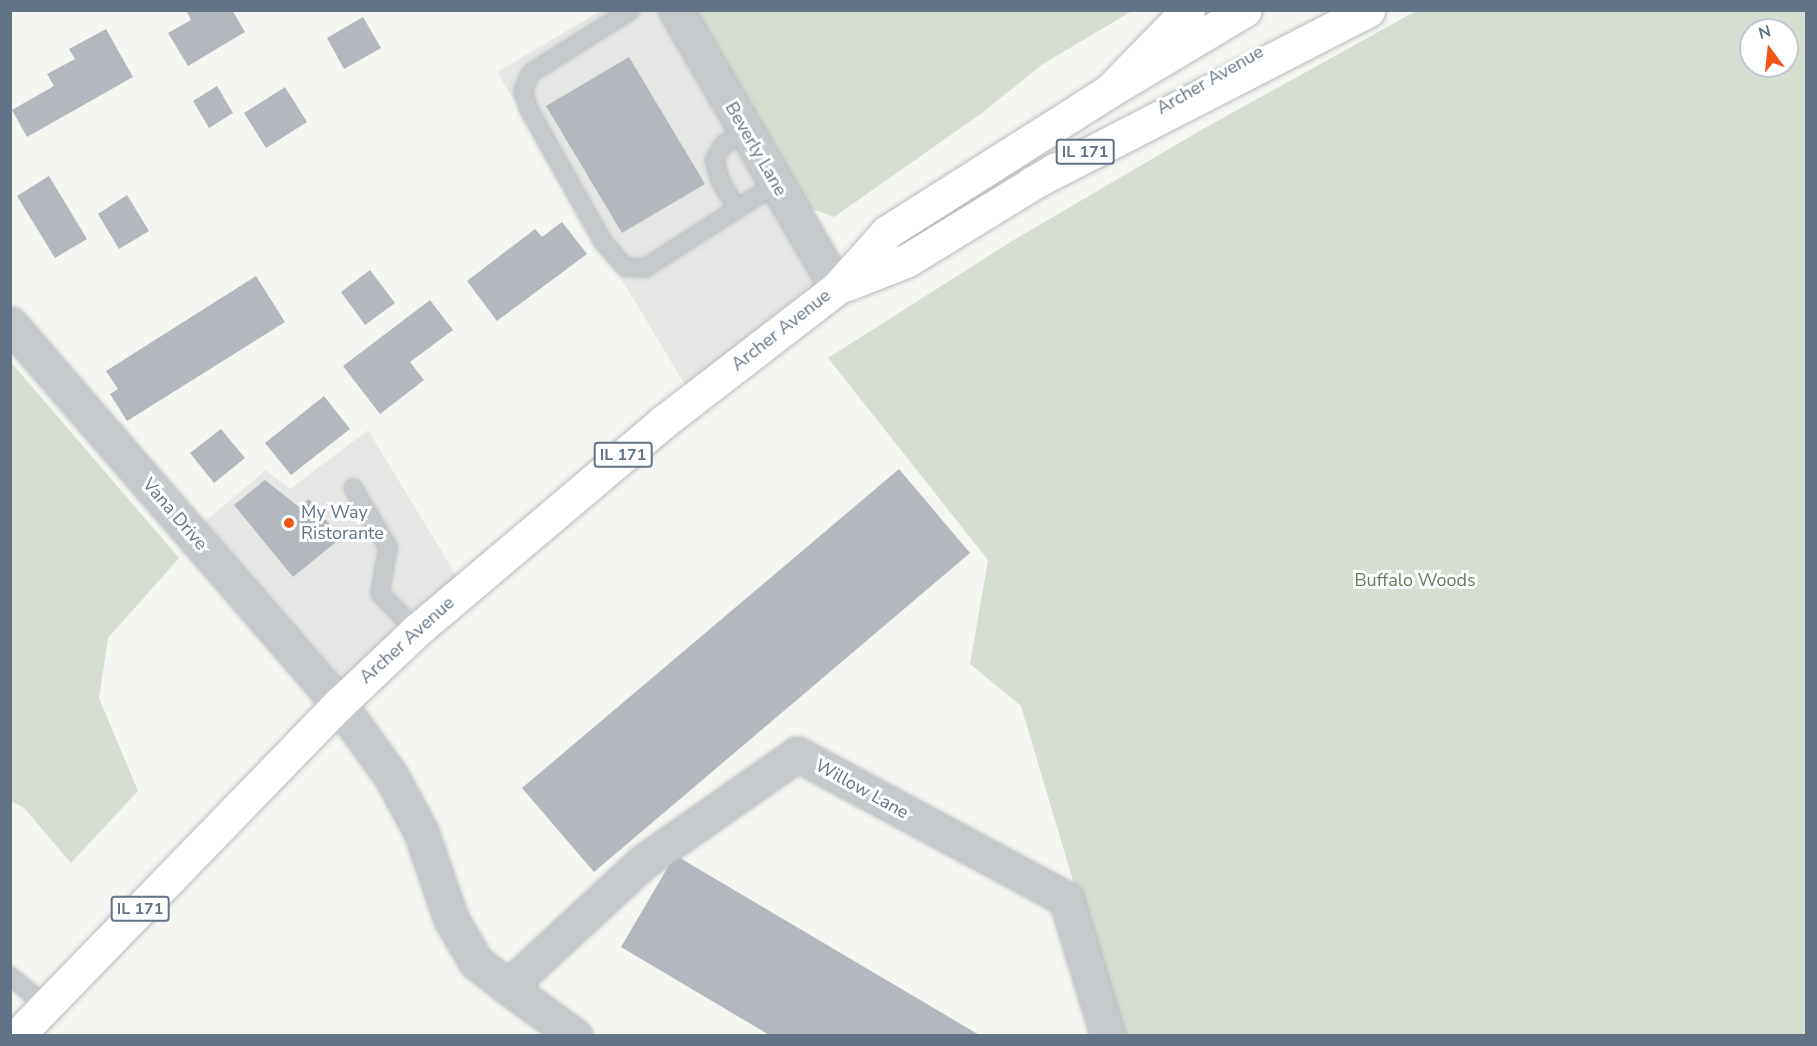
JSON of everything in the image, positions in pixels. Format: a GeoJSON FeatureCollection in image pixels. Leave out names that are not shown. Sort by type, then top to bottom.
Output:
{"type":"FeatureCollection","features":[{"type":"Feature","properties":{"kind":"main road"},"geometry":{"type":"LineString","coordinates":[[1109,91],[1188,10]]}},
{"type":"Feature","properties":{"kind":"main road","name":"Archer Avenue"},"geometry":{"type":"LineString","coordinates":[[17,1035],[339,704],[416,631],[663,422],[837,288],[887,232],[1109,91],[1245,10]]}},
{"type":"Feature","properties":{"kind":"main road","name":"Archer Avenue"},"geometry":{"type":"LineString","coordinates":[[837,288],[906,261],[1032,183],[1332,10]]}},
{"type":"Feature","properties":{"kind":"main road"},"geometry":{"type":"LineString","coordinates":[[1032,183],[1368,10]]}},
{"type":"Feature","properties":{"kind":"street","name":"Beverly Lane"},"geometry":{"type":"LineString","coordinates":[[676,10],[837,288]]}},
{"type":"Feature","properties":{"kind":"street","name":"Vana Drive"},"geometry":{"type":"LineString","coordinates":[[10,324],[339,704]]}},
{"type":"Feature","properties":{"kind":"street"},"geometry":{"type":"LineString","coordinates":[[339,704],[396,786],[421,832],[451,919],[476,962],[575,1035]]}},
{"type":"Feature","properties":{"kind":"street","name":"Willow Lane"},"geometry":{"type":"LineString","coordinates":[[508,987],[643,862],[798,754],[1066,900],[1108,1035]]}},
{"type":"Feature","properties":{"kind":"lane"},"geometry":{"type":"LineString","coordinates":[[631,10],[531,73],[524,90],[528,108],[603,242],[625,267],[645,268],[776,184]]}},
{"type":"Feature","properties":{"kind":"lane"},"geometry":{"type":"LineString","coordinates":[[737,209],[721,182],[714,161],[724,144],[746,131]]}},
{"type":"Feature","properties":{"kind":"lane"},"geometry":{"type":"LineString","coordinates":[[353,488],[388,547],[380,593],[416,631]]}},
{"type":"Feature","properties":{"kind":"lane"},"geometry":{"type":"LineString","coordinates":[[10,976],[45,1005]]}},
{"type":"Feature","properties":{"kind":"shaded area"},"geometry":{"type":"Polygon","coordinates":[[[600,11],[667,11],[827,285],[687,388],[497,72],[600,11]]]}},
{"type":"Feature","properties":{"kind":"shaded area"},"geometry":{"type":"Polygon","coordinates":[[[368,430],[459,580],[333,697],[191,533],[266,470],[290,489],[368,430]]]}},
{"type":"Feature","properties":{"kind":"green space"},"geometry":{"type":"Polygon","coordinates":[[[693,11],[1132,11],[1043,64],[982,113],[834,217],[810,208],[693,11]]]}},
{"type":"Feature","properties":{"kind":"green space","name":"Buffalo Woods"},"geometry":{"type":"Polygon","coordinates":[[[1416,11],[1806,11],[1806,1035],[1119,1035],[1021,706],[970,664],[988,560],[828,358],[1012,241],[1203,129],[1416,11]]]}},
{"type":"Feature","properties":{"kind":"green space"},"geometry":{"type":"Polygon","coordinates":[[[10,361],[179,558],[108,638],[99,698],[138,791],[71,863],[24,808],[11,801],[10,361]]]}},
{"type":"Feature","properties":{"kind":"building"},"geometry":{"type":"Polygon","coordinates":[[[186,10],[232,10],[245,32],[188,66],[168,33],[191,20],[186,10]]]}},
{"type":"Feature","properties":{"kind":"building"},"geometry":{"type":"Polygon","coordinates":[[[363,17],[381,48],[344,69],[327,38],[363,17]]]}},
{"type":"Feature","properties":{"kind":"building"},"geometry":{"type":"Polygon","coordinates":[[[106,29],[133,77],[27,137],[12,110],[54,86],[47,74],[75,59],[69,49],[106,29]]]}},
{"type":"Feature","properties":{"kind":"building"},"geometry":{"type":"Polygon","coordinates":[[[629,57],[705,184],[622,233],[546,106],[629,57]]]}},
{"type":"Feature","properties":{"kind":"building"},"geometry":{"type":"Polygon","coordinates":[[[217,86],[233,113],[209,128],[193,101],[217,86]]]}},
{"type":"Feature","properties":{"kind":"building"},"geometry":{"type":"Polygon","coordinates":[[[285,87],[307,122],[266,148],[244,113],[285,87]]]}},
{"type":"Feature","properties":{"kind":"building"},"geometry":{"type":"Polygon","coordinates":[[[49,176],[87,239],[55,258],[17,196],[49,176]]]}},
{"type":"Feature","properties":{"kind":"building"},"geometry":{"type":"Polygon","coordinates":[[[127,195],[149,231],[119,249],[98,214],[127,195]]]}},
{"type":"Feature","properties":{"kind":"building"},"geometry":{"type":"Polygon","coordinates":[[[562,222],[587,254],[497,321],[467,281],[535,229],[542,237],[562,222]]]}},
{"type":"Feature","properties":{"kind":"building"},"geometry":{"type":"Polygon","coordinates":[[[370,270],[395,303],[365,325],[341,292],[370,270]]]}},
{"type":"Feature","properties":{"kind":"building"},"geometry":{"type":"Polygon","coordinates":[[[256,276],[285,322],[127,421],[110,394],[118,389],[106,371],[256,276]]]}},
{"type":"Feature","properties":{"kind":"building"},"geometry":{"type":"Polygon","coordinates":[[[430,300],[453,330],[410,362],[424,380],[380,414],[343,366],[430,300]]]}},
{"type":"Feature","properties":{"kind":"building"},"geometry":{"type":"Polygon","coordinates":[[[324,396],[350,429],[291,475],[265,443],[324,396]]]}},
{"type":"Feature","properties":{"kind":"building"},"geometry":{"type":"Polygon","coordinates":[[[221,429],[245,458],[214,483],[190,453],[221,429]]]}},
{"type":"Feature","properties":{"kind":"building"},"geometry":{"type":"Polygon","coordinates":[[[899,469],[970,553],[594,872],[522,788],[899,469]]]}},
{"type":"Feature","properties":{"kind":"building","name":"My Way Ristorante"},"geometry":{"type":"Polygon","coordinates":[[[265,480],[299,507],[309,499],[341,538],[293,577],[234,505],[265,480]]]}},
{"type":"Feature","properties":{"kind":"building"},"geometry":{"type":"Polygon","coordinates":[[[675,855],[981,1036],[771,1036],[621,947],[675,855]]]}},
{"type":"Feature","properties":{"kind":"place","name":"My Way Ristorante"},"geometry":{"type":"Point","coordinates":[289,523]}}]}
